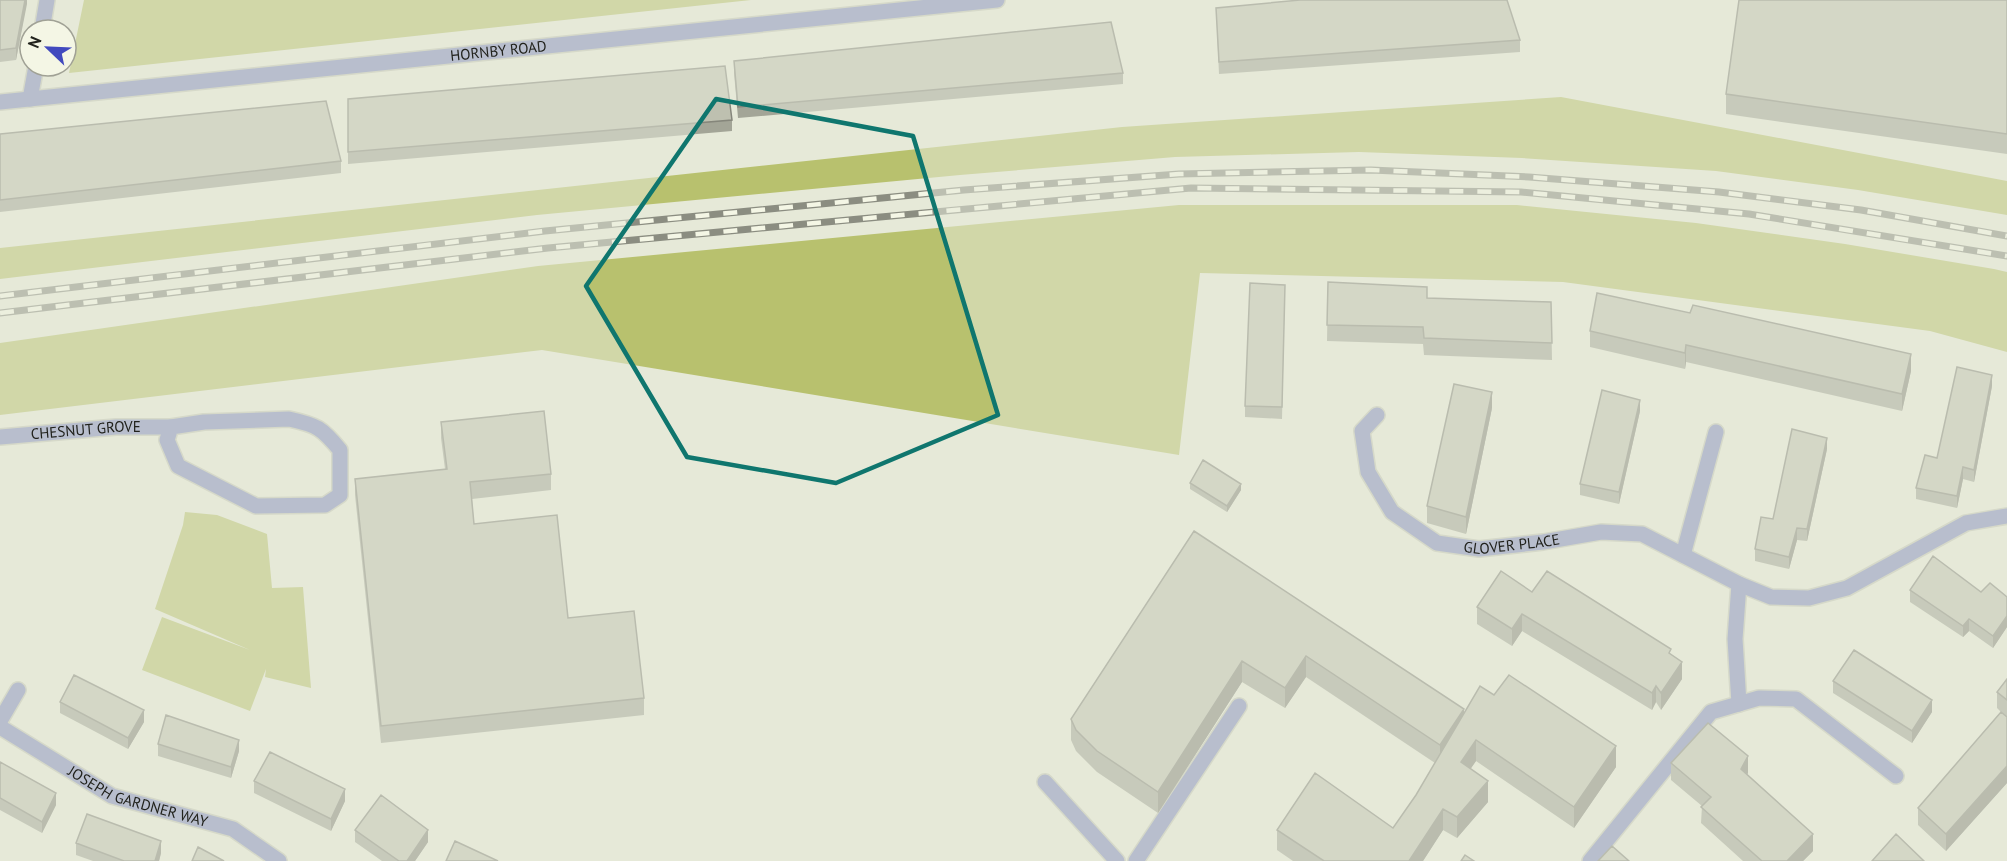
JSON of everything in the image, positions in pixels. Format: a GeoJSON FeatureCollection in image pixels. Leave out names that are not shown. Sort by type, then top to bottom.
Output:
{"type":"FeatureCollection","features":[{"type":"Feature","properties":{"kind":"street"},"geometry":{"type":"LineString","coordinates":[[44,18],[47,0]]}},
{"type":"Feature","properties":{"kind":"street","name":"HORNBY ROAD"},"geometry":{"type":"LineString","coordinates":[[0,102],[997,0]]}},
{"type":"Feature","properties":{"kind":"street"},"geometry":{"type":"LineString","coordinates":[[30,99],[34,78]]}},
{"type":"Feature","properties":{"kind":"street","name":"GLOVER PLACE"},"geometry":{"type":"LineString","coordinates":[[1377,415],[1362,431],[1368,471],[1392,512],[1437,543],[1479,549],[1543,542],[1601,532],[1642,534],[1739,584],[1771,597],[1809,598],[1847,588],[1966,523],[2007,516]]}},
{"type":"Feature","properties":{"kind":"street","name":"CHESNUT GROVE"},"geometry":{"type":"LineString","coordinates":[[0,437],[116,427],[171,427],[204,422],[289,419],[313,424],[340,450],[340,495],[325,505],[256,506],[178,466],[167,440],[171,427]]}},
{"type":"Feature","properties":{"kind":"street"},"geometry":{"type":"LineString","coordinates":[[1683,555],[1716,432]]}},
{"type":"Feature","properties":{"kind":"street"},"geometry":{"type":"LineString","coordinates":[[1739,584],[1735,639],[1739,704]]}},
{"type":"Feature","properties":{"kind":"street"},"geometry":{"type":"LineString","coordinates":[[0,721],[18,690]]}},
{"type":"Feature","properties":{"kind":"street"},"geometry":{"type":"LineString","coordinates":[[1590,861],[1711,712],[1758,698],[1796,699],[1896,776]]}},
{"type":"Feature","properties":{"kind":"street"},"geometry":{"type":"LineString","coordinates":[[1136,861],[1239,706]]}},
{"type":"Feature","properties":{"kind":"street","name":"JOSEPH GARDNER WAY"},"geometry":{"type":"LineString","coordinates":[[0,727],[112,796],[233,829],[279,861]]}},
{"type":"Feature","properties":{"kind":"street"},"geometry":{"type":"LineString","coordinates":[[1045,782],[1117,861]]}},
{"type":"Feature","properties":{"kind":"highlighted area"},"geometry":{"type":"Polygon","coordinates":[[[716,99],[913,136],[998,415],[836,483],[687,457],[586,286],[716,99]]]}},
{"type":"Feature","properties":{"kind":"green space"},"geometry":{"type":"Polygon","coordinates":[[[84,0],[751,0],[78,72],[78,29],[84,0]]]}},
{"type":"Feature","properties":{"kind":"green space"},"geometry":{"type":"Polygon","coordinates":[[[1561,97],[2007,181],[2007,215],[1858,190],[1716,171],[1522,158],[1359,152],[1175,157],[537,215],[0,279],[0,248],[1122,127],[1561,97]]]}},
{"type":"Feature","properties":{"kind":"green space"},"geometry":{"type":"Polygon","coordinates":[[[1179,205],[1517,205],[1696,223],[1845,244],[1994,269],[2007,272],[2007,352],[1930,331],[1563,282],[1200,273],[1179,455],[542,350],[0,415],[0,343],[538,266],[1179,205]]]}},
{"type":"Feature","properties":{"kind":"green space"},"geometry":{"type":"Polygon","coordinates":[[[185,512],[217,515],[267,534],[272,588],[303,587],[311,688],[265,677],[266,669],[250,711],[142,670],[162,617],[250,650],[155,609],[183,525],[185,512]]]}},
{"type":"Feature","properties":{"kind":"building"},"geometry":{"type":"Polygon","coordinates":[[[0,0],[25,0],[22,18],[18,18],[16,48],[0,50],[0,0]]]}},
{"type":"Feature","properties":{"kind":"building"},"geometry":{"type":"Polygon","coordinates":[[[1300,0],[1507,0],[1520,40],[1219,62],[1216,8],[1300,0]]]}},
{"type":"Feature","properties":{"kind":"building"},"geometry":{"type":"Polygon","coordinates":[[[1739,0],[2007,0],[2007,134],[1726,94],[1739,0]]]}},
{"type":"Feature","properties":{"kind":"building"},"geometry":{"type":"Polygon","coordinates":[[[1111,22],[1123,73],[738,107],[734,61],[1111,22]]]}},
{"type":"Feature","properties":{"kind":"building"},"geometry":{"type":"Polygon","coordinates":[[[725,66],[732,120],[348,152],[348,99],[725,66]]]}},
{"type":"Feature","properties":{"kind":"building"},"geometry":{"type":"Polygon","coordinates":[[[326,101],[341,161],[0,200],[0,134],[326,101]]]}},
{"type":"Feature","properties":{"kind":"building"},"geometry":{"type":"Polygon","coordinates":[[[1328,282],[1427,287],[1427,298],[1551,302],[1552,343],[1424,338],[1423,327],[1327,325],[1328,282]]]}},
{"type":"Feature","properties":{"kind":"building"},"geometry":{"type":"Polygon","coordinates":[[[1250,283],[1285,285],[1282,407],[1245,406],[1250,283]]]}},
{"type":"Feature","properties":{"kind":"building"},"geometry":{"type":"Polygon","coordinates":[[[1597,293],[1690,313],[1693,305],[1911,354],[1902,394],[1686,345],[1685,353],[1590,331],[1597,293]]]}},
{"type":"Feature","properties":{"kind":"building"},"geometry":{"type":"Polygon","coordinates":[[[1957,367],[1992,375],[1974,470],[1963,467],[1957,496],[1916,488],[1925,455],[1937,458],[1957,367]]]}},
{"type":"Feature","properties":{"kind":"building"},"geometry":{"type":"Polygon","coordinates":[[[1454,384],[1492,392],[1466,517],[1427,506],[1454,384]]]}},
{"type":"Feature","properties":{"kind":"building"},"geometry":{"type":"Polygon","coordinates":[[[1602,390],[1640,400],[1619,492],[1580,484],[1602,390]]]}},
{"type":"Feature","properties":{"kind":"building"},"geometry":{"type":"Polygon","coordinates":[[[544,411],[551,474],[470,482],[474,524],[557,515],[568,618],[634,611],[644,698],[381,726],[355,479],[447,469],[441,422],[544,411]]]}},
{"type":"Feature","properties":{"kind":"building"},"geometry":{"type":"Polygon","coordinates":[[[1792,429],[1827,438],[1807,529],[1797,528],[1789,557],[1755,549],[1761,517],[1773,519],[1792,429]]]}},
{"type":"Feature","properties":{"kind":"building"},"geometry":{"type":"Polygon","coordinates":[[[1203,460],[1241,484],[1227,506],[1190,483],[1203,460]]]}},
{"type":"Feature","properties":{"kind":"building"},"geometry":{"type":"Polygon","coordinates":[[[1194,531],[1464,709],[1440,745],[1306,656],[1285,688],[1242,661],[1158,792],[1097,751],[1076,730],[1071,719],[1194,531]]]}},
{"type":"Feature","properties":{"kind":"building"},"geometry":{"type":"Polygon","coordinates":[[[1933,556],[1981,592],[1990,583],[2007,597],[2007,616],[1993,636],[1969,619],[1963,626],[1910,590],[1933,556]]]}},
{"type":"Feature","properties":{"kind":"building"},"geometry":{"type":"Polygon","coordinates":[[[1501,571],[1532,592],[1547,571],[1671,649],[1669,653],[1682,662],[1661,693],[1656,686],[1652,693],[1522,614],[1512,629],[1477,607],[1501,571]]]}},
{"type":"Feature","properties":{"kind":"building"},"geometry":{"type":"Polygon","coordinates":[[[1854,650],[1932,700],[1912,731],[1833,681],[1854,650]]]}},
{"type":"Feature","properties":{"kind":"building"},"geometry":{"type":"Polygon","coordinates":[[[74,675],[144,710],[128,738],[60,702],[74,675]]]}},
{"type":"Feature","properties":{"kind":"building"},"geometry":{"type":"Polygon","coordinates":[[[1509,675],[1616,746],[1574,807],[1476,740],[1461,762],[1488,781],[1457,817],[1443,809],[1409,861],[1324,861],[1277,830],[1315,773],[1393,828],[1416,795],[1480,686],[1494,695],[1509,675]]]}},
{"type":"Feature","properties":{"kind":"building"},"geometry":{"type":"Polygon","coordinates":[[[2007,679],[2007,700],[1997,692],[2007,679]]]}},
{"type":"Feature","properties":{"kind":"building"},"geometry":{"type":"Polygon","coordinates":[[[2001,712],[2007,717],[2007,766],[1946,834],[1918,808],[2001,712]]]}},
{"type":"Feature","properties":{"kind":"building"},"geometry":{"type":"Polygon","coordinates":[[[166,715],[239,740],[231,767],[158,744],[166,715]]]}},
{"type":"Feature","properties":{"kind":"building"},"geometry":{"type":"Polygon","coordinates":[[[1708,723],[1748,756],[1741,769],[1813,834],[1787,861],[1762,861],[1701,807],[1711,797],[1671,763],[1708,723]]]}},
{"type":"Feature","properties":{"kind":"building"},"geometry":{"type":"Polygon","coordinates":[[[270,752],[345,789],[331,819],[254,781],[270,752]]]}},
{"type":"Feature","properties":{"kind":"building"},"geometry":{"type":"Polygon","coordinates":[[[0,762],[56,793],[42,822],[0,798],[0,762]]]}},
{"type":"Feature","properties":{"kind":"building"},"geometry":{"type":"Polygon","coordinates":[[[381,795],[428,830],[407,861],[399,861],[355,830],[381,795]]]}},
{"type":"Feature","properties":{"kind":"building"},"geometry":{"type":"Polygon","coordinates":[[[87,814],[161,841],[155,861],[124,861],[76,843],[87,814]]]}},
{"type":"Feature","properties":{"kind":"building"},"geometry":{"type":"Polygon","coordinates":[[[1896,834],[1924,861],[1872,861],[1896,834]]]}},
{"type":"Feature","properties":{"kind":"building"},"geometry":{"type":"Polygon","coordinates":[[[455,841],[498,861],[446,861],[455,841]]]}},
{"type":"Feature","properties":{"kind":"building"},"geometry":{"type":"Polygon","coordinates":[[[1612,846],[1629,861],[1598,861],[1612,846]]]}},
{"type":"Feature","properties":{"kind":"building"},"geometry":{"type":"Polygon","coordinates":[[[198,847],[224,861],[192,861],[198,847]]]}},
{"type":"Feature","properties":{"kind":"building"},"geometry":{"type":"Polygon","coordinates":[[[1465,855],[1474,861],[1461,861],[1465,855]]]}},
{"type":"Feature","properties":{"kind":"railway"},"geometry":{"type":"LineString","coordinates":[[0,296],[545,231],[964,190],[1179,174],[1371,170],[1529,177],[1719,192],[1861,210],[2007,236]]}},
{"type":"Feature","properties":{"kind":"railway"},"geometry":{"type":"LineString","coordinates":[[0,313],[548,248],[1191,188],[1521,192],[1749,214],[2007,256]]}}]}
